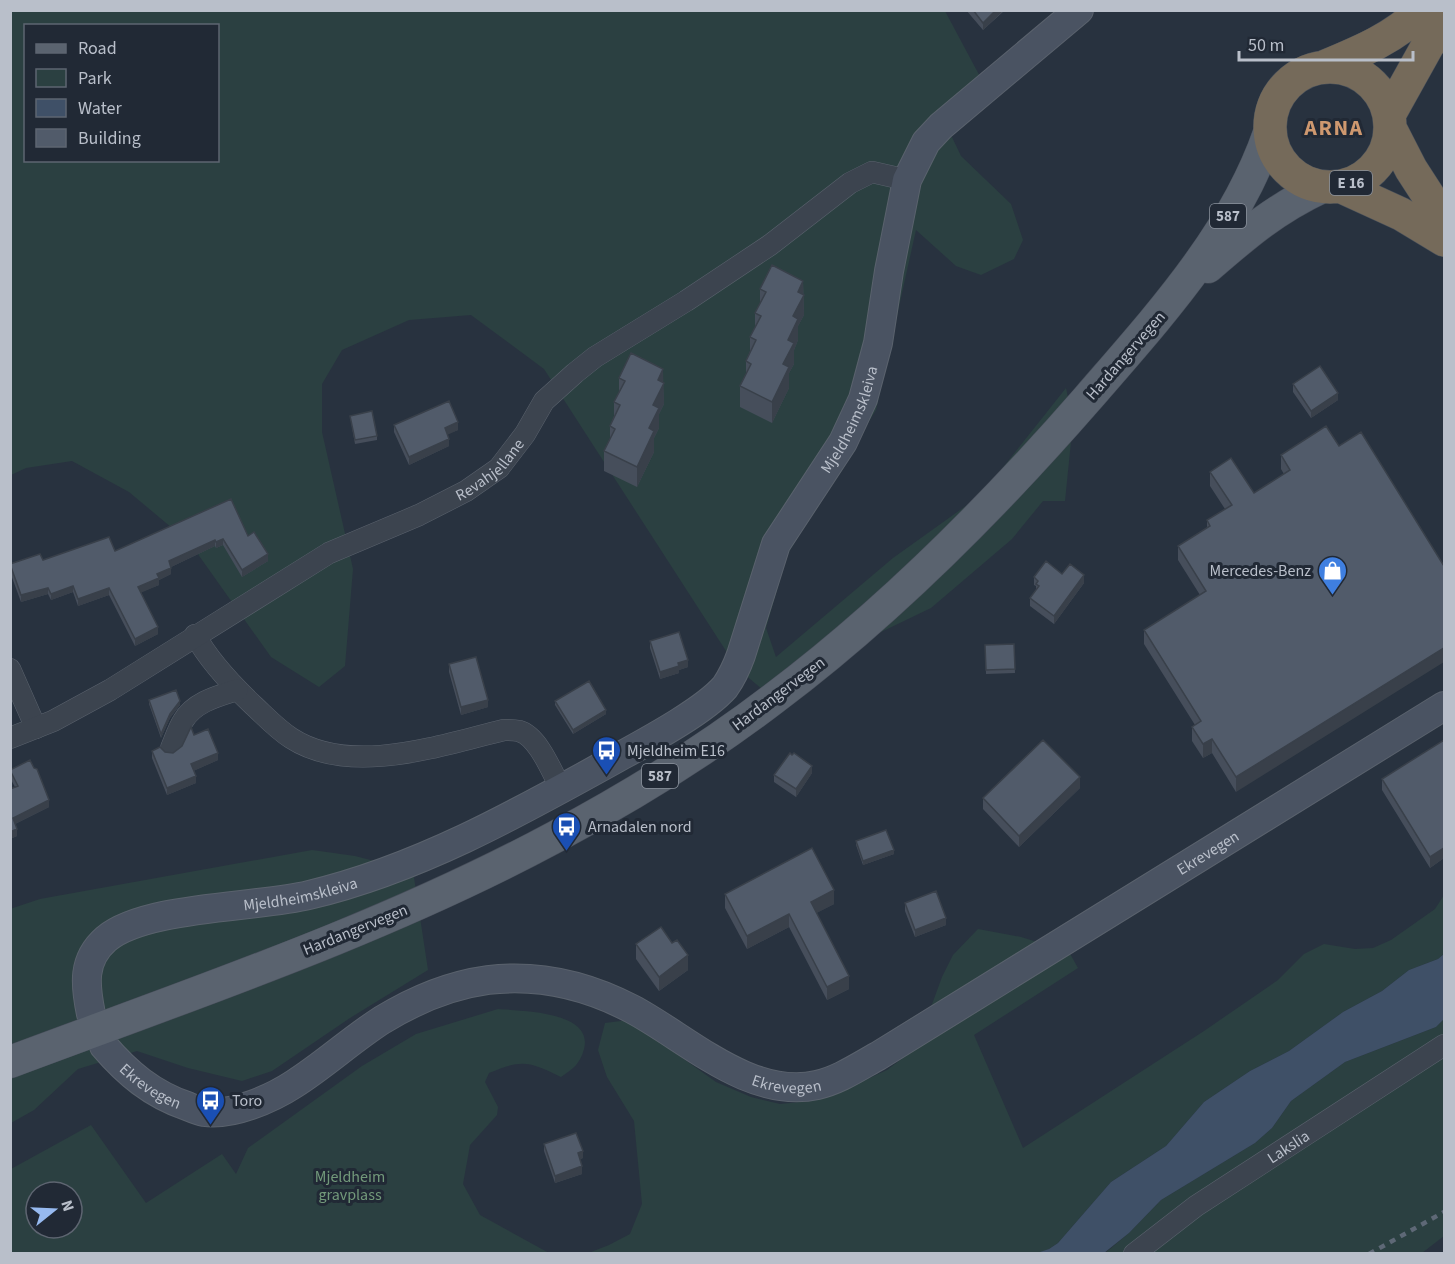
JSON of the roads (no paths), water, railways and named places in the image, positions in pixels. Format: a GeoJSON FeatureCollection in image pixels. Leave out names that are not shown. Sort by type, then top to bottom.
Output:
{"type":"FeatureCollection","features":[{"type":"Feature","properties":{"kind":"highway","name":"E 16"},"geometry":{"type":"LineString","coordinates":[[1422,10],[1389,35],[1360,52],[1326,66],[1307,70],[1290,80],[1277,95],[1270,113],[1269,133],[1274,152],[1285,169],[1302,181],[1332,187],[1401,214],[1444,240]]}},
{"type":"Feature","properties":{"kind":"highway","name":"E 16"},"geometry":{"type":"LineString","coordinates":[[1332,187],[1361,179],[1377,166],[1387,148],[1390,121],[1428,45],[1444,25]]}},
{"type":"Feature","properties":{"kind":"highway"},"geometry":{"type":"LineString","coordinates":[[1326,66],[1346,68],[1364,76],[1378,90],[1385,101],[1390,121],[1411,169],[1444,220]]}},
{"type":"Feature","properties":{"kind":"main road","name":"Mjeldheimskleiva"},"geometry":{"type":"LineString","coordinates":[[91,1014],[85,983],[86,971],[91,957],[107,938],[120,930],[155,918],[311,895],[416,861],[561,789],[644,743],[688,715],[724,687],[735,672],[776,544],[843,442],[863,399],[878,343],[907,180],[926,142],[941,126],[1079,10]]}},
{"type":"Feature","properties":{"kind":"main road","name":"Hardangervegen"},"geometry":{"type":"LineString","coordinates":[[10,1062],[226,981],[376,922],[447,891],[556,837],[641,788],[774,699],[871,619],[986,510],[1069,420],[1178,293],[1249,181],[1269,133]]}},
{"type":"Feature","properties":{"kind":"main road","name":"Hardangervegen"},"geometry":{"type":"LineString","coordinates":[[1178,293],[1256,225],[1296,199],[1332,187]]}},
{"type":"Feature","properties":{"kind":"main road","name":"Ekrevegen"},"geometry":{"type":"LineString","coordinates":[[104,1046],[134,1078],[178,1103],[204,1112],[233,1110],[263,1101],[294,1084],[382,1020],[410,1004],[446,990],[484,981],[508,978],[538,979],[582,988],[631,1008],[713,1060],[742,1074],[766,1083],[785,1086],[816,1086],[850,1072],[878,1056],[1444,706]]}},
{"type":"Feature","properties":{"kind":"street","name":"Revahjellane"},"geometry":{"type":"LineString","coordinates":[[10,738],[36,728],[110,690],[329,553],[443,504],[484,480],[512,453],[544,401],[575,373],[615,344],[686,301],[770,245],[849,183],[872,172],[907,180]]}},
{"type":"Feature","properties":{"kind":"street"},"geometry":{"type":"LineString","coordinates":[[195,635],[237,690],[291,739],[315,750],[343,755],[403,754],[504,730],[518,731],[530,736],[536,744],[561,789]]}},
{"type":"Feature","properties":{"kind":"street"},"geometry":{"type":"LineString","coordinates":[[10,669],[36,728]]}},
{"type":"Feature","properties":{"kind":"street"},"geometry":{"type":"LineString","coordinates":[[171,748],[183,720],[192,710],[208,700],[237,690]]}},
{"type":"Feature","properties":{"kind":"street","name":"Lakslia"},"geometry":{"type":"LineString","coordinates":[[1134,1254],[1196,1206],[1444,1045]]}},
{"type":"Feature","properties":{"kind":"water"},"geometry":{"type":"Polygon","coordinates":[[[1444,954],[1444,1019],[1436,1027],[1345,1062],[1291,1101],[1272,1128],[1255,1143],[1161,1200],[1129,1233],[1104,1253],[1037,1253],[1058,1243],[1111,1182],[1166,1146],[1204,1102],[1250,1071],[1289,1051],[1343,1012],[1382,991],[1409,970],[1438,959],[1444,954]]]}},
{"type":"Feature","properties":{"kind":"railway"},"geometry":{"type":"LineString","coordinates":[[1369,1254],[1444,1212]]}},
{"type":"Feature","properties":{"kind":"place","name":"Mercedes-Benz"},"geometry":{"type":"Point","coordinates":[1332,596]}},
{"type":"Feature","properties":{"kind":"place","name":"Mjeldheim E16"},"geometry":{"type":"Point","coordinates":[606,776]}},
{"type":"Feature","properties":{"kind":"place","name":"Arnadalen nord"},"geometry":{"type":"Point","coordinates":[567,852]}},
{"type":"Feature","properties":{"kind":"place","name":"Toro"},"geometry":{"type":"Point","coordinates":[211,1126]}},
{"type":"Feature","properties":{"kind":"district","name":"ARNA"},"geometry":{"type":"Point","coordinates":[1334,127]}},
{"type":"Feature","properties":{"kind":"park label","name":"Mjeldheim gravplass"},"geometry":{"type":"Point","coordinates":[350,1185]}}]}
